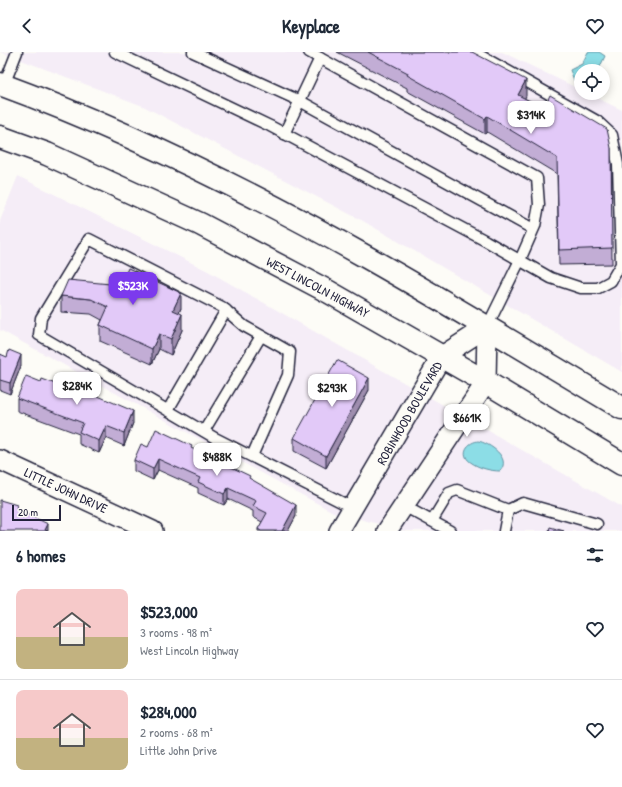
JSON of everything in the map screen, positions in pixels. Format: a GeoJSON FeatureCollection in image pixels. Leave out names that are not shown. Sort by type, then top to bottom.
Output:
{"type":"FeatureCollection","features":[{"type":"Feature","properties":{"kind":"main road"},"geometry":{"type":"LineString","coordinates":[[2,85],[142,142],[250,194],[370,258],[622,408]]}},
{"type":"Feature","properties":{"kind":"main road","name":"WEST LINCOLN HIGHWAY"},"geometry":{"type":"LineString","coordinates":[[0,136],[47,154],[200,224],[329,292],[442,356],[622,464]]}},
{"type":"Feature","properties":{"kind":"street","name":"ROBINHOOD BOULEVARD"},"geometry":{"type":"LineString","coordinates":[[339,531],[442,356],[487,327]]}},
{"type":"Feature","properties":{"kind":"street"},"geometry":{"type":"LineString","coordinates":[[387,531],[486,382],[487,327]]}},
{"type":"Feature","properties":{"kind":"street","name":"LITTLE JOHN DRIVE"},"geometry":{"type":"LineString","coordinates":[[0,460],[154,531]]}},
{"type":"Feature","properties":{"kind":"lane"},"geometry":{"type":"LineString","coordinates":[[2,85],[17,52]]}},
{"type":"Feature","properties":{"kind":"lane"},"geometry":{"type":"LineString","coordinates":[[115,52],[284,134],[486,241],[551,278],[581,288],[598,288],[611,281],[621,264],[618,164],[612,135],[597,121],[474,52]]}},
{"type":"Feature","properties":{"kind":"lane"},"geometry":{"type":"LineString","coordinates":[[193,52],[300,101],[533,229]]}},
{"type":"Feature","properties":{"kind":"lane"},"geometry":{"type":"LineString","coordinates":[[309,52],[537,178],[539,205],[533,229],[520,260],[487,327]]}},
{"type":"Feature","properties":{"kind":"lane"},"geometry":{"type":"LineString","coordinates":[[284,134],[320,58]]}},
{"type":"Feature","properties":{"kind":"lane"},"geometry":{"type":"LineString","coordinates":[[252,456],[288,375],[290,352],[244,326],[222,307],[89,239],[41,318],[39,335],[204,431],[252,456],[353,508]]}},
{"type":"Feature","properties":{"kind":"lane"},"geometry":{"type":"LineString","coordinates":[[168,410],[226,310]]}},
{"type":"Feature","properties":{"kind":"lane"},"geometry":{"type":"LineString","coordinates":[[204,431],[261,336]]}},
{"type":"Feature","properties":{"kind":"lane"},"geometry":{"type":"LineString","coordinates":[[432,521],[449,493],[457,490],[508,510],[523,503],[597,524]]}},
{"type":"Feature","properties":{"kind":"lane"},"geometry":{"type":"LineString","coordinates":[[404,506],[450,531]]}},
{"type":"Feature","properties":{"kind":"lane"},"geometry":{"type":"LineString","coordinates":[[504,531],[508,510]]}},
{"type":"Feature","properties":{"kind":"shaded area"},"geometry":{"type":"Polygon","coordinates":[[[0,52],[502,52],[574,87],[574,100],[601,100],[622,110],[622,372],[363,221],[143,106],[0,52]]]}},
{"type":"Feature","properties":{"kind":"shaded area"},"geometry":{"type":"Polygon","coordinates":[[[18,176],[208,271],[622,507],[622,531],[405,531],[333,512],[0,330],[0,221],[18,176]]]}},
{"type":"Feature","properties":{"kind":"water"},"geometry":{"type":"Polygon","coordinates":[[[588,52],[599,52],[605,56],[601,64],[582,64],[588,52]]]}},
{"type":"Feature","properties":{"kind":"water"},"geometry":{"type":"Polygon","coordinates":[[[574,68],[574,80],[570,70],[574,68]]]}},
{"type":"Feature","properties":{"kind":"water"},"geometry":{"type":"Polygon","coordinates":[[[478,441],[483,442],[493,448],[501,456],[503,466],[500,471],[482,468],[468,460],[465,453],[467,447],[478,441]]]}},
{"type":"Feature","properties":{"kind":"building"},"geometry":{"type":"Polygon","coordinates":[[[368,52],[472,52],[526,80],[518,95],[544,108],[550,95],[607,129],[611,148],[612,248],[559,250],[557,158],[487,116],[485,119],[407,75],[408,73],[368,52]]]}},
{"type":"Feature","properties":{"kind":"building"},"geometry":{"type":"Polygon","coordinates":[[[128,268],[181,293],[173,310],[182,314],[171,339],[159,334],[152,349],[100,325],[108,307],[91,299],[61,296],[68,280],[121,285],[128,268]]]}},
{"type":"Feature","properties":{"kind":"building"},"geometry":{"type":"Polygon","coordinates":[[[9,350],[21,355],[10,383],[0,380],[0,354],[7,357],[9,350]]]}},
{"type":"Feature","properties":{"kind":"building"},"geometry":{"type":"Polygon","coordinates":[[[337,360],[369,378],[326,456],[294,438],[337,360]]]}},
{"type":"Feature","properties":{"kind":"building"},"geometry":{"type":"Polygon","coordinates":[[[26,376],[41,382],[42,379],[61,386],[63,381],[133,411],[124,433],[106,426],[99,441],[79,432],[83,423],[17,398],[26,376]]]}},
{"type":"Feature","properties":{"kind":"building"},"geometry":{"type":"Polygon","coordinates":[[[156,429],[192,446],[191,448],[250,476],[249,478],[296,505],[282,531],[261,531],[258,529],[267,513],[253,506],[256,501],[228,488],[224,494],[198,482],[200,478],[158,459],[153,469],[134,460],[141,444],[148,447],[156,429]]]}},
{"type":"Feature","properties":{"kind":"building"},"geometry":{"type":"Polygon","coordinates":[[[0,500],[17,505],[16,509],[48,524],[45,530],[48,531],[0,531],[0,500]]]}},
{"type":"Feature","properties":{"kind":"building"},"geometry":{"type":"Polygon","coordinates":[[[550,527],[564,531],[549,531],[550,527]]]}}]}
